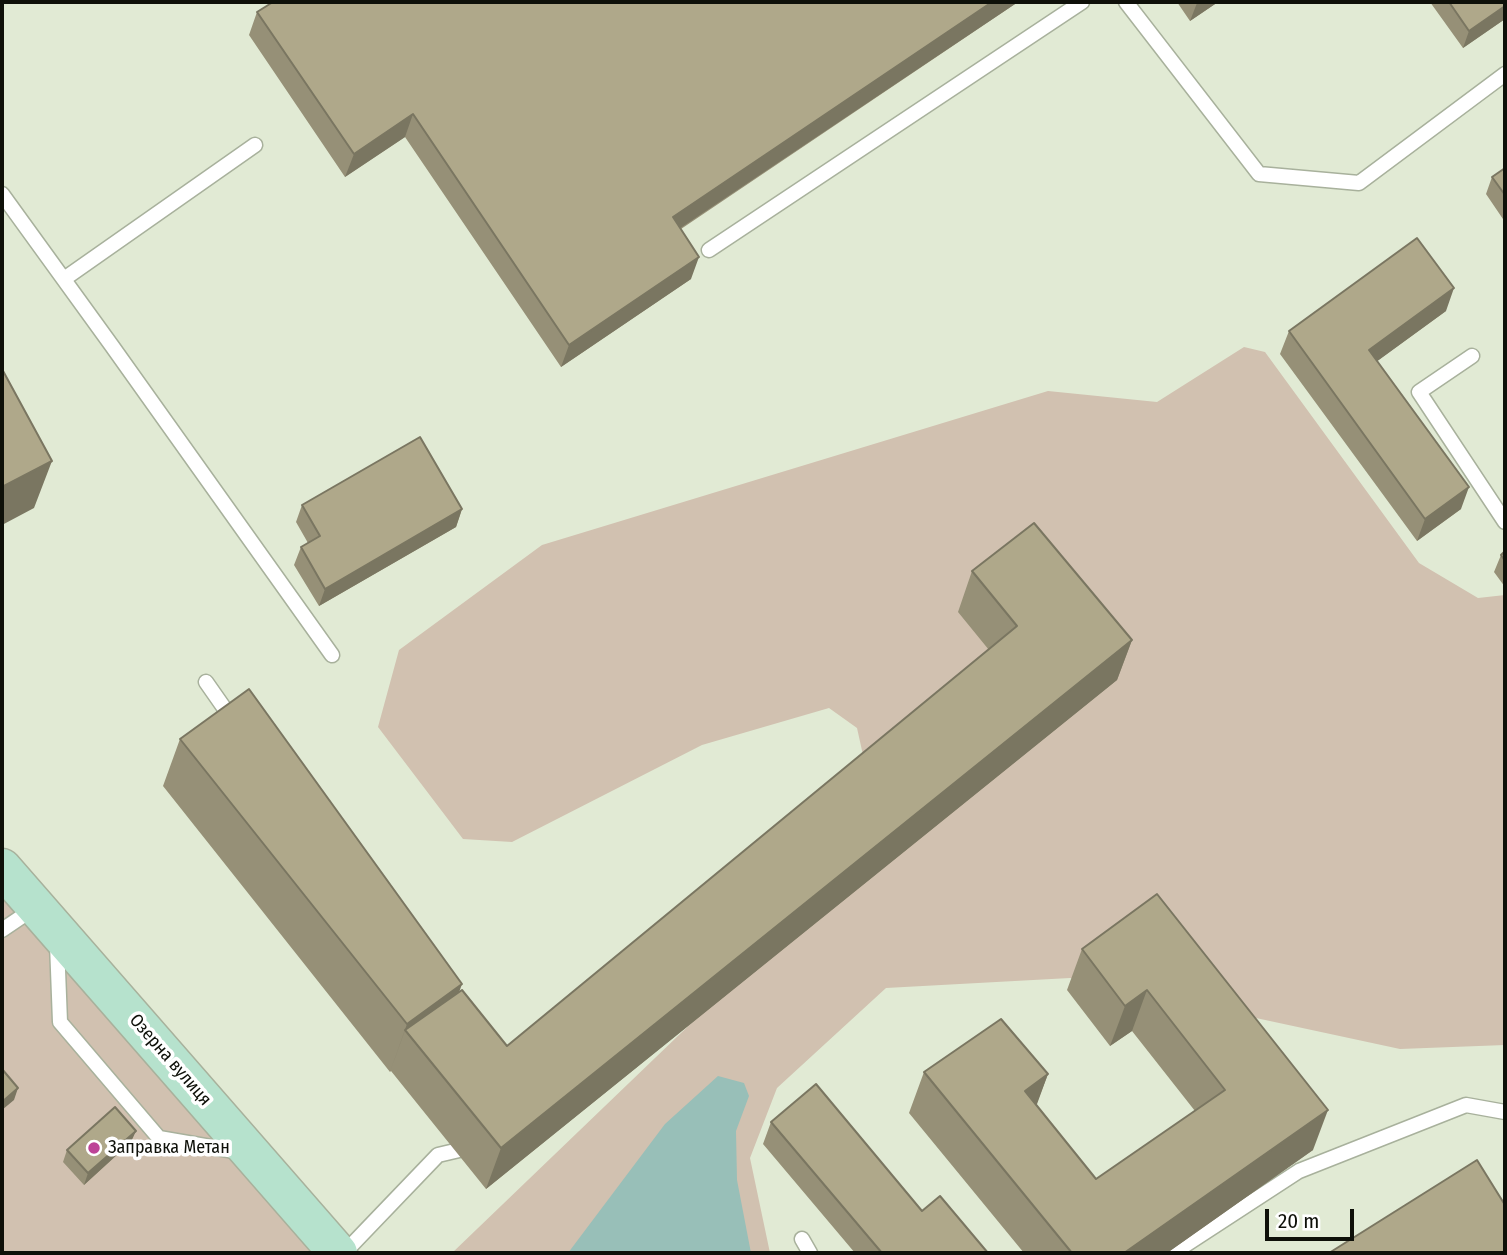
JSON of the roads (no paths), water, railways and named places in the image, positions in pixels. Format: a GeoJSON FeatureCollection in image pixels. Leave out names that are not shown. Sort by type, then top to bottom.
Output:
{"type":"FeatureCollection","features":[{"type":"Feature","properties":{"kind":"street","name":"Озерна вулиця"},"geometry":{"type":"LineString","coordinates":[[2,868],[338,1253]]}},
{"type":"Feature","properties":{"kind":"lane"},"geometry":{"type":"LineString","coordinates":[[709,250],[1082,2]]}},
{"type":"Feature","properties":{"kind":"lane"},"geometry":{"type":"LineString","coordinates":[[1126,2],[1259,174],[1359,183],[1505,74]]}},
{"type":"Feature","properties":{"kind":"lane"},"geometry":{"type":"LineString","coordinates":[[64,279],[255,145]]}},
{"type":"Feature","properties":{"kind":"lane"},"geometry":{"type":"LineString","coordinates":[[2,194],[332,655]]}},
{"type":"Feature","properties":{"kind":"lane"},"geometry":{"type":"LineString","coordinates":[[1472,356],[1419,392],[1505,522]]}},
{"type":"Feature","properties":{"kind":"lane"},"geometry":{"type":"LineString","coordinates":[[206,682],[245,738]]}},
{"type":"Feature","properties":{"kind":"lane"},"geometry":{"type":"LineString","coordinates":[[2,930],[46,919],[60,1022],[159,1138],[251,1154]]}},
{"type":"Feature","properties":{"kind":"lane"},"geometry":{"type":"LineString","coordinates":[[1173,1253],[1299,1171],[1466,1105],[1505,1112]]}},
{"type":"Feature","properties":{"kind":"lane"},"geometry":{"type":"LineString","coordinates":[[344,1253],[440,1149],[491,1142]]}},
{"type":"Feature","properties":{"kind":"lane"},"geometry":{"type":"LineString","coordinates":[[802,1239],[810,1253]]}},
{"type":"Feature","properties":{"kind":"water"},"geometry":{"type":"Polygon","coordinates":[[[718,1076],[744,1083],[749,1096],[736,1131],[737,1180],[751,1253],[568,1253],[665,1124],[718,1076]]]}},
{"type":"Feature","properties":{"kind":"place","name":"Заправка Метан"},"geometry":{"type":"Point","coordinates":[94,1148]}}]}
